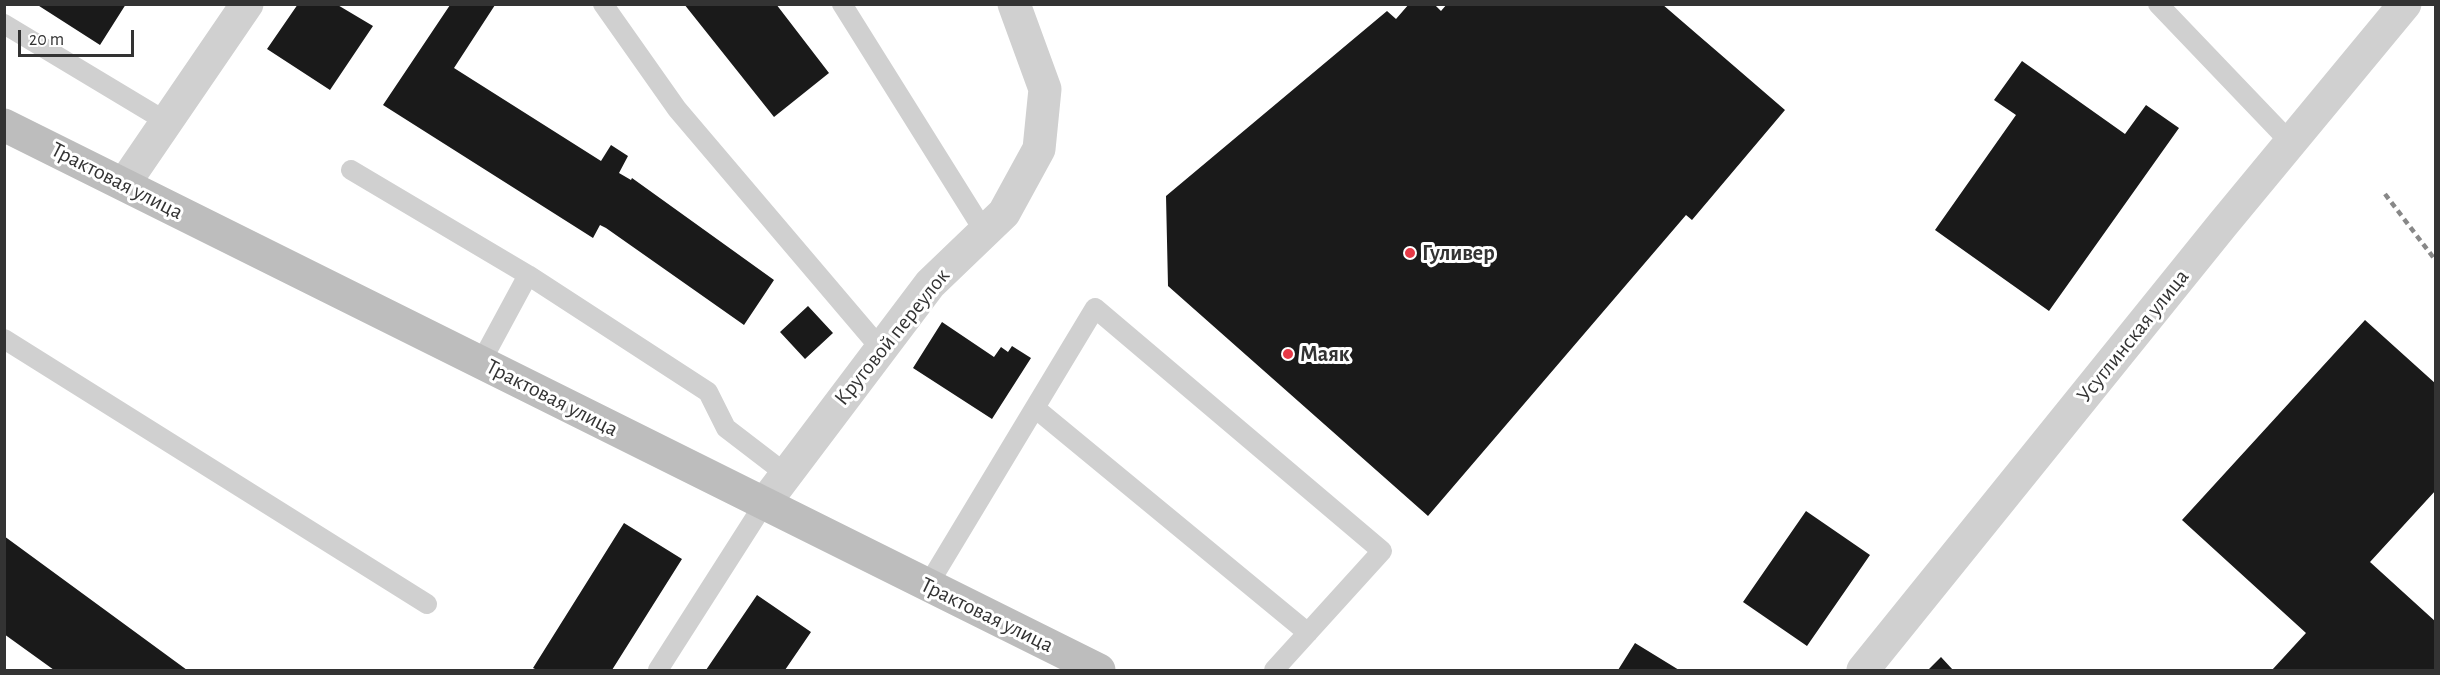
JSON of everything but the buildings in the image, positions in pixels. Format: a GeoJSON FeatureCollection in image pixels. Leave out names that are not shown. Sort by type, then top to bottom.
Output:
{"type":"FeatureCollection","features":[{"type":"Feature","properties":{"kind":"main road","name":"Трактовая улица"},"geometry":{"type":"LineString","coordinates":[[4,125],[1099,670]]}},
{"type":"Feature","properties":{"kind":"street"},"geometry":{"type":"LineString","coordinates":[[124,184],[247,4]]}},
{"type":"Feature","properties":{"kind":"street","name":"Круговой переулок"},"geometry":{"type":"LineString","coordinates":[[764,504],[930,284],[1004,213],[1039,149],[1045,89],[1014,4]]}},
{"type":"Feature","properties":{"kind":"street","name":"Усуглинская улица"},"geometry":{"type":"LineString","coordinates":[[1863,670],[2405,4]]}},
{"type":"Feature","properties":{"kind":"lane"},"geometry":{"type":"LineString","coordinates":[[603,4],[677,109],[881,349]]}},
{"type":"Feature","properties":{"kind":"lane"},"geometry":{"type":"LineString","coordinates":[[842,4],[984,231]]}},
{"type":"Feature","properties":{"kind":"lane"},"geometry":{"type":"LineString","coordinates":[[2158,4],[2291,142]]}},
{"type":"Feature","properties":{"kind":"lane"},"geometry":{"type":"LineString","coordinates":[[4,24],[167,122]]}},
{"type":"Feature","properties":{"kind":"lane"},"geometry":{"type":"LineString","coordinates":[[351,170],[528,275],[708,392],[726,428],[786,474]]}},
{"type":"Feature","properties":{"kind":"lane"},"geometry":{"type":"LineString","coordinates":[[480,362],[528,275]]}},
{"type":"Feature","properties":{"kind":"lane"},"geometry":{"type":"LineString","coordinates":[[928,585],[1095,308],[1382,550],[1274,670]]}},
{"type":"Feature","properties":{"kind":"lane"},"geometry":{"type":"LineString","coordinates":[[4,339],[427,604]]}},
{"type":"Feature","properties":{"kind":"lane"},"geometry":{"type":"LineString","coordinates":[[1035,408],[1308,633]]}},
{"type":"Feature","properties":{"kind":"lane"},"geometry":{"type":"LineString","coordinates":[[658,670],[764,504]]}},
{"type":"Feature","properties":{"kind":"railway"},"geometry":{"type":"LineString","coordinates":[[2385,194],[2436,261]]}},
{"type":"Feature","properties":{"kind":"place","name":"Гуливер"},"geometry":{"type":"Point","coordinates":[1410,253]}},
{"type":"Feature","properties":{"kind":"place","name":"Маяк"},"geometry":{"type":"Point","coordinates":[1288,354]}}]}
